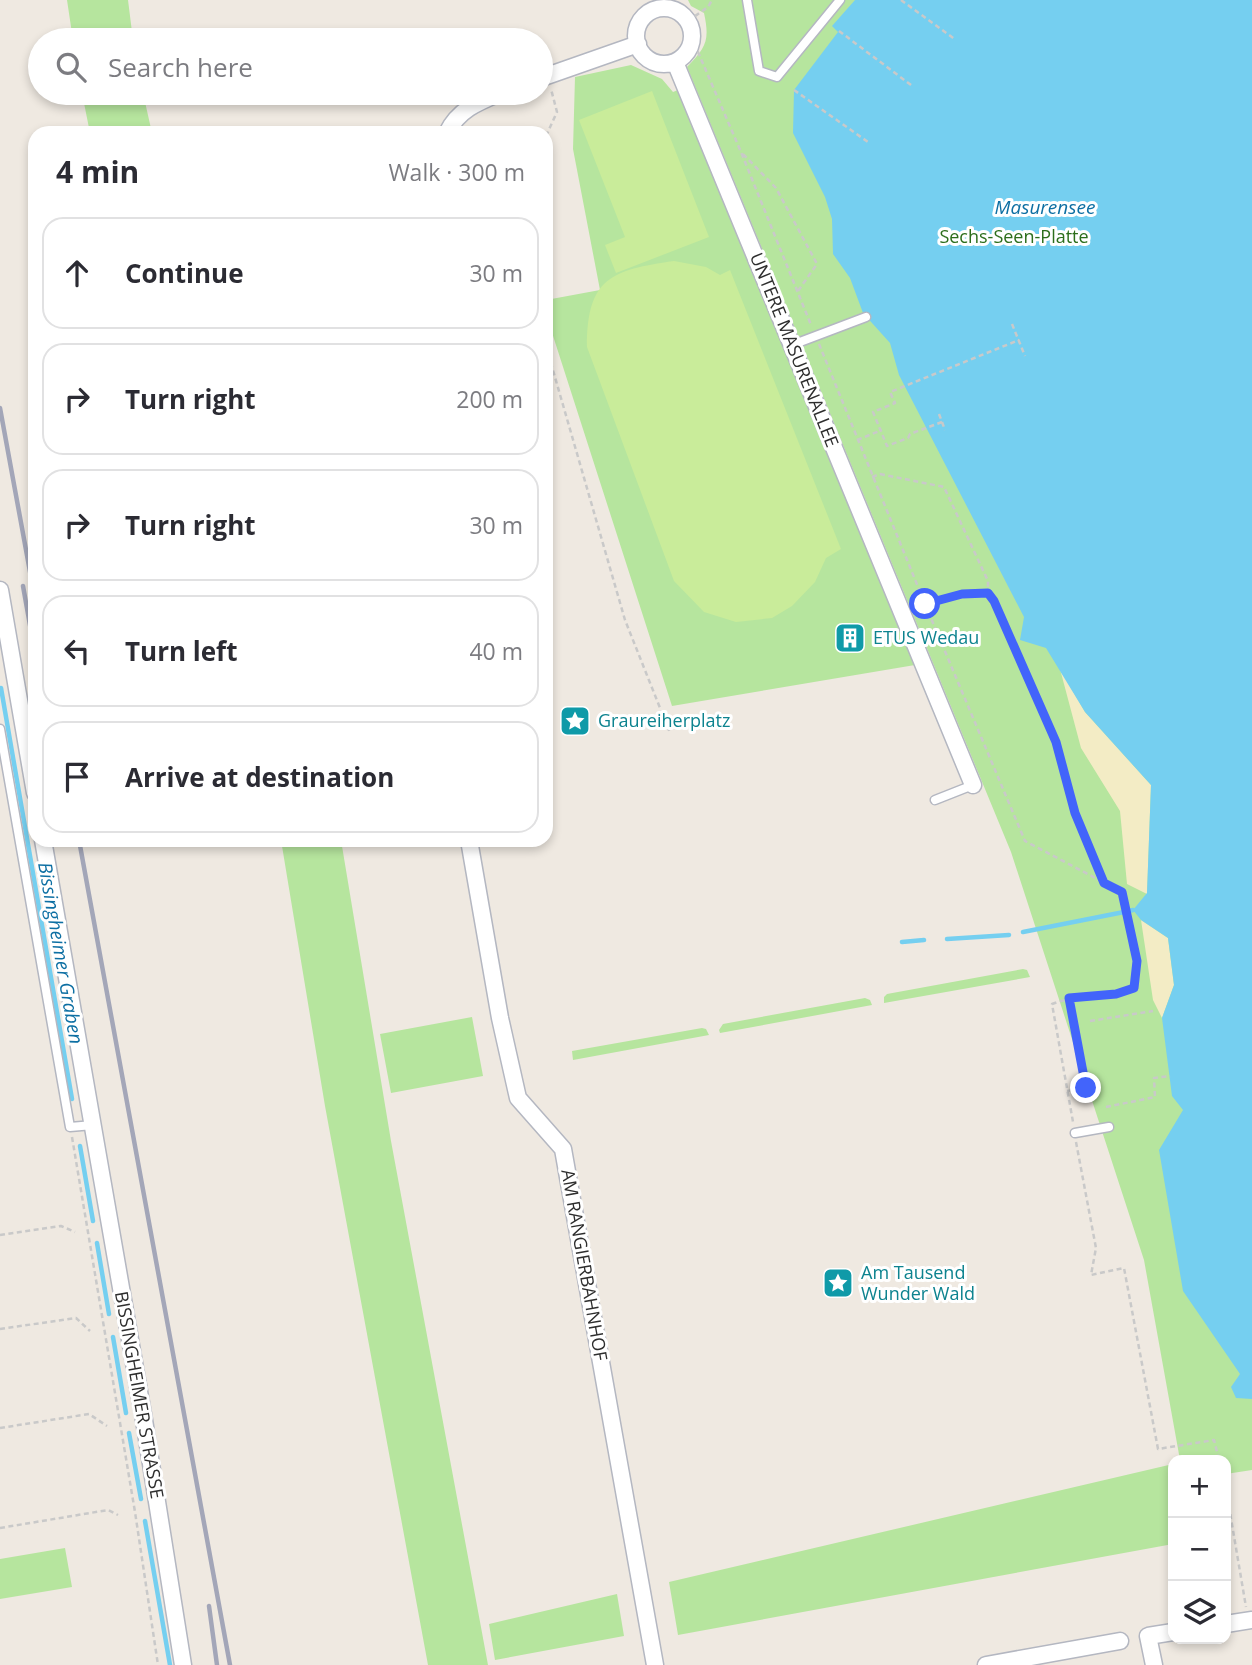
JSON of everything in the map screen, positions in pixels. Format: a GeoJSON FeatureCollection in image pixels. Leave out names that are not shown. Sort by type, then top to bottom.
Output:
{"type":"FeatureCollection","features":[{"type":"Feature","properties":{"kind":"street"},"geometry":{"type":"LineString","coordinates":[[645,6],[676,8],[692,34],[690,48],[675,62],[660,64],[646,57],[638,44],[639,26],[645,6]]}},
{"type":"Feature","properties":{"kind":"street"},"geometry":{"type":"LineString","coordinates":[[553,74],[638,44]]}},
{"type":"Feature","properties":{"kind":"street","name":"UNTERE MASURENALLEE"},"geometry":{"type":"LineString","coordinates":[[675,62],[973,785]]}},
{"type":"Feature","properties":{"kind":"street"},"geometry":{"type":"LineString","coordinates":[[450,126],[469,105]]}},
{"type":"Feature","properties":{"kind":"street"},"geometry":{"type":"LineString","coordinates":[[0,590],[7,670],[28,762]]}},
{"type":"Feature","properties":{"kind":"street","name":"BISSINGHEIMER STRASSE"},"geometry":{"type":"LineString","coordinates":[[44,847],[183,1665]]}},
{"type":"Feature","properties":{"kind":"street","name":"AM RANGIERBAHNHOF"},"geometry":{"type":"LineString","coordinates":[[470,847],[500,1018],[518,1098],[563,1149],[655,1665]]}},
{"type":"Feature","properties":{"kind":"street"},"geometry":{"type":"LineString","coordinates":[[1231,1623],[1250,1621]]}},
{"type":"Feature","properties":{"kind":"street"},"geometry":{"type":"LineString","coordinates":[[1154,1665],[1148,1636],[1168,1633]]}},
{"type":"Feature","properties":{"kind":"street"},"geometry":{"type":"LineString","coordinates":[[985,1665],[1120,1641]]}},
{"type":"Feature","properties":{"kind":"lane"},"geometry":{"type":"LineString","coordinates":[[747,0],[759,71],[777,77],[840,0]]}},
{"type":"Feature","properties":{"kind":"lane"},"geometry":{"type":"LineString","coordinates":[[792,345],[866,317]]}},
{"type":"Feature","properties":{"kind":"lane"},"geometry":{"type":"LineString","coordinates":[[0,729],[70,1127],[93,1125]]}},
{"type":"Feature","properties":{"kind":"lane"},"geometry":{"type":"LineString","coordinates":[[935,800],[973,785]]}},
{"type":"Feature","properties":{"kind":"lane"},"geometry":{"type":"LineString","coordinates":[[1075,1133],[1109,1126]]}},
{"type":"Feature","properties":{"kind":"path"},"geometry":{"type":"LineString","coordinates":[[676,8],[708,7],[712,0]]}},
{"type":"Feature","properties":{"kind":"path"},"geometry":{"type":"LineString","coordinates":[[901,0],[956,40]]}},
{"type":"Feature","properties":{"kind":"path"},"geometry":{"type":"LineString","coordinates":[[839,31],[911,85]]}},
{"type":"Feature","properties":{"kind":"path"},"geometry":{"type":"LineString","coordinates":[[794,90],[868,142]]}},
{"type":"Feature","properties":{"kind":"path"},"geometry":{"type":"LineString","coordinates":[[551,126],[557,112],[553,101]]}},
{"type":"Feature","properties":{"kind":"path"},"geometry":{"type":"LineString","coordinates":[[741,152],[776,188],[817,264],[798,291]]}},
{"type":"Feature","properties":{"kind":"path"},"geometry":{"type":"LineString","coordinates":[[1012,324],[1025,356]]}},
{"type":"Feature","properties":{"kind":"path"},"geometry":{"type":"LineString","coordinates":[[942,422],[887,446],[873,412],[895,403],[890,392],[1019,341]]}},
{"type":"Feature","properties":{"kind":"path"},"geometry":{"type":"LineString","coordinates":[[553,370],[625,620],[670,733]]}},
{"type":"Feature","properties":{"kind":"path"},"geometry":{"type":"LineString","coordinates":[[939,414],[945,430]]}},
{"type":"Feature","properties":{"kind":"path"},"geometry":{"type":"LineString","coordinates":[[857,440],[882,430]]}},
{"type":"Feature","properties":{"kind":"path"},"geometry":{"type":"LineString","coordinates":[[872,477],[880,474],[944,487],[988,582],[988,593],[994,601],[1056,742],[1075,813],[1104,883]]}},
{"type":"Feature","properties":{"kind":"path"},"geometry":{"type":"LineString","coordinates":[[925,604],[962,594],[988,593]]}},
{"type":"Feature","properties":{"kind":"path"},"geometry":{"type":"LineString","coordinates":[[930,618],[1025,841],[1122,892],[1137,961],[1134,988],[1116,994],[1069,998],[1052,1004]]}},
{"type":"Feature","properties":{"kind":"path"},"geometry":{"type":"LineString","coordinates":[[1067,1090],[1086,1088],[1069,998]]}},
{"type":"Feature","properties":{"kind":"path"},"geometry":{"type":"LineString","coordinates":[[1090,1021],[1153,1011]]}},
{"type":"Feature","properties":{"kind":"path"},"geometry":{"type":"LineString","coordinates":[[1106,1107],[1155,1097],[1154,1078],[1170,1076]]}},
{"type":"Feature","properties":{"kind":"path"},"geometry":{"type":"LineString","coordinates":[[70,1127],[158,1665]]}},
{"type":"Feature","properties":{"kind":"path"},"geometry":{"type":"LineString","coordinates":[[0,1235],[61,1226],[75,1232]]}},
{"type":"Feature","properties":{"kind":"path"},"geometry":{"type":"LineString","coordinates":[[1091,1275],[1124,1268],[1157,1449],[1214,1440],[1218,1455]]}},
{"type":"Feature","properties":{"kind":"path"},"geometry":{"type":"LineString","coordinates":[[0,1329],[76,1318],[90,1331]]}},
{"type":"Feature","properties":{"kind":"path"},"geometry":{"type":"LineString","coordinates":[[0,1428],[89,1414],[107,1426]]}},
{"type":"Feature","properties":{"kind":"path"},"geometry":{"type":"LineString","coordinates":[[0,1528],[108,1510],[118,1515]]}},
{"type":"Feature","properties":{"kind":"path"},"geometry":{"type":"LineString","coordinates":[[1231,1516],[1250,1621]]}},
{"type":"Feature","properties":{"kind":"green space"},"geometry":{"type":"Polygon","coordinates":[[[67,0],[128,0],[132,28],[71,28],[67,0]]]}},
{"type":"Feature","properties":{"kind":"green space","name":"Masurensee"},"geometry":{"type":"Polygon","coordinates":[[[688,0],[1252,0],[1252,1470],[1231,1473],[1231,1455],[1179,1455],[1144,1260],[1011,852],[687,67],[702,49],[707,30],[704,13],[691,6],[688,0]]]}},
{"type":"Feature","properties":{"kind":"green space"},"geometry":{"type":"Polygon","coordinates":[[[631,65],[662,79],[673,92],[678,90],[915,665],[672,706],[553,336],[553,299],[600,290],[573,149],[575,77],[631,65]]]}},
{"type":"Feature","properties":{"kind":"green space"},"geometry":{"type":"Polygon","coordinates":[[[652,91],[709,237],[616,273],[605,245],[625,237],[579,120],[652,91]]]}},
{"type":"Feature","properties":{"kind":"green space"},"geometry":{"type":"Polygon","coordinates":[[[84,105],[146,105],[150,126],[89,126],[84,105]]]}},
{"type":"Feature","properties":{"kind":"green space"},"geometry":{"type":"Polygon","coordinates":[[[674,261],[706,267],[720,275],[730,270],[841,549],[826,558],[815,582],[792,606],[772,618],[736,622],[704,612],[674,581],[587,347],[592,306],[598,292],[607,282],[634,269],[674,261]]]}},
{"type":"Feature","properties":{"kind":"green space"},"geometry":{"type":"Polygon","coordinates":[[[282,847],[342,847],[391,1141],[488,1665],[428,1665],[325,1106],[282,847]]]}},
{"type":"Feature","properties":{"kind":"green space"},"geometry":{"type":"Polygon","coordinates":[[[1027,970],[1030,977],[884,1003],[887,994],[1027,970]]]}},
{"type":"Feature","properties":{"kind":"green space"},"geometry":{"type":"Polygon","coordinates":[[[865,998],[870,1000],[872,1005],[720,1033],[719,1030],[723,1024],[865,998]]]}},
{"type":"Feature","properties":{"kind":"green space"},"geometry":{"type":"Polygon","coordinates":[[[472,1017],[483,1076],[391,1093],[380,1034],[472,1017]]]}},
{"type":"Feature","properties":{"kind":"green space"},"geometry":{"type":"Polygon","coordinates":[[[706,1029],[709,1035],[573,1060],[572,1051],[706,1029]]]}},
{"type":"Feature","properties":{"kind":"green space"},"geometry":{"type":"Polygon","coordinates":[[[1168,1465],[1168,1545],[678,1635],[669,1582],[1168,1465]]]}},
{"type":"Feature","properties":{"kind":"green space"},"geometry":{"type":"Polygon","coordinates":[[[65,1548],[72,1587],[0,1599],[0,1559],[65,1548]]]}},
{"type":"Feature","properties":{"kind":"green space"},"geometry":{"type":"Polygon","coordinates":[[[617,1594],[624,1636],[495,1660],[489,1624],[617,1594]]]}},
{"type":"Feature","properties":{"kind":"sand"},"geometry":{"type":"Polygon","coordinates":[[[1060,669],[1085,712],[1151,785],[1147,894],[1127,884],[1120,811],[1081,748],[1060,669]]]}},
{"type":"Feature","properties":{"kind":"sand"},"geometry":{"type":"Polygon","coordinates":[[[1141,920],[1168,938],[1174,985],[1162,1018],[1153,1000],[1141,920]]]}},
{"type":"Feature","properties":{"kind":"water","name":"Masurensee"},"geometry":{"type":"Polygon","coordinates":[[[855,0],[1252,0],[1252,1399],[1236,1398],[1231,1387],[1240,1374],[1183,1291],[1159,1150],[1183,1110],[1172,1096],[1162,1018],[1174,985],[1168,938],[1141,920],[1133,910],[1147,893],[1151,785],[1085,712],[1046,648],[1020,640],[1024,617],[899,375],[890,343],[863,313],[850,278],[833,254],[832,219],[825,197],[793,133],[794,90],[838,32],[832,26],[855,0]]]}},
{"type":"Feature","properties":{"kind":"waterway","name":"Bissingheimer Graben"},"geometry":{"type":"LineString","coordinates":[[1,688],[28,844]]}},
{"type":"Feature","properties":{"kind":"waterway","name":"Bissingheimer Graben"},"geometry":{"type":"LineString","coordinates":[[28,847],[72,1099]]}},
{"type":"Feature","properties":{"kind":"waterway"},"geometry":{"type":"LineString","coordinates":[[1129,911],[1133,910]]}},
{"type":"Feature","properties":{"kind":"waterway"},"geometry":{"type":"LineString","coordinates":[[1023,932],[1124,912]]}},
{"type":"Feature","properties":{"kind":"waterway"},"geometry":{"type":"LineString","coordinates":[[947,939],[1009,935]]}},
{"type":"Feature","properties":{"kind":"waterway"},"geometry":{"type":"LineString","coordinates":[[902,942],[924,940]]}},
{"type":"Feature","properties":{"kind":"waterway","name":"Bissingheimer Graben"},"geometry":{"type":"LineString","coordinates":[[80,1146],[93,1221]]}},
{"type":"Feature","properties":{"kind":"waterway","name":"Bissingheimer Graben"},"geometry":{"type":"LineString","coordinates":[[97,1243],[109,1314]]}},
{"type":"Feature","properties":{"kind":"waterway","name":"Bissingheimer Graben"},"geometry":{"type":"LineString","coordinates":[[113,1337],[126,1413]]}},
{"type":"Feature","properties":{"kind":"waterway","name":"Bissingheimer Graben"},"geometry":{"type":"LineString","coordinates":[[129,1433],[141,1499]]}},
{"type":"Feature","properties":{"kind":"waterway","name":"Bissingheimer Graben"},"geometry":{"type":"LineString","coordinates":[[145,1521],[170,1665]]}},
{"type":"Feature","properties":{"kind":"railway"},"geometry":{"type":"LineString","coordinates":[[0,408],[28,561]]}},
{"type":"Feature","properties":{"kind":"railway"},"geometry":{"type":"LineString","coordinates":[[23,586],[28,614]]}},
{"type":"Feature","properties":{"kind":"railway"},"geometry":{"type":"LineString","coordinates":[[80,847],[230,1665]]}},
{"type":"Feature","properties":{"kind":"railway"},"geometry":{"type":"LineString","coordinates":[[209,1606],[217,1665]]}},
{"type":"Feature","properties":{"kind":"place","name":"ETUS Wedau"},"geometry":{"type":"Point","coordinates":[850,638]}},
{"type":"Feature","properties":{"kind":"place","name":"Graureiherplatz"},"geometry":{"type":"Point","coordinates":[575,721]}},
{"type":"Feature","properties":{"kind":"place","name":"Am Tausend Wunder Wald"},"geometry":{"type":"Point","coordinates":[838,1283]}},
{"type":"Feature","properties":{"kind":"route"},"geometry":{"type":"LineString","coordinates":[[925,604],[962,594],[988,593],[994,601],[1056,742],[1075,813],[1104,883],[1122,892],[1137,961],[1134,988],[1116,994],[1069,998],[1086,1088]]}},
{"type":"Feature","properties":{"kind":"park label","name":"Sechs-Seen-Platte"},"geometry":{"type":"Point","coordinates":[1014,237]}}]}
